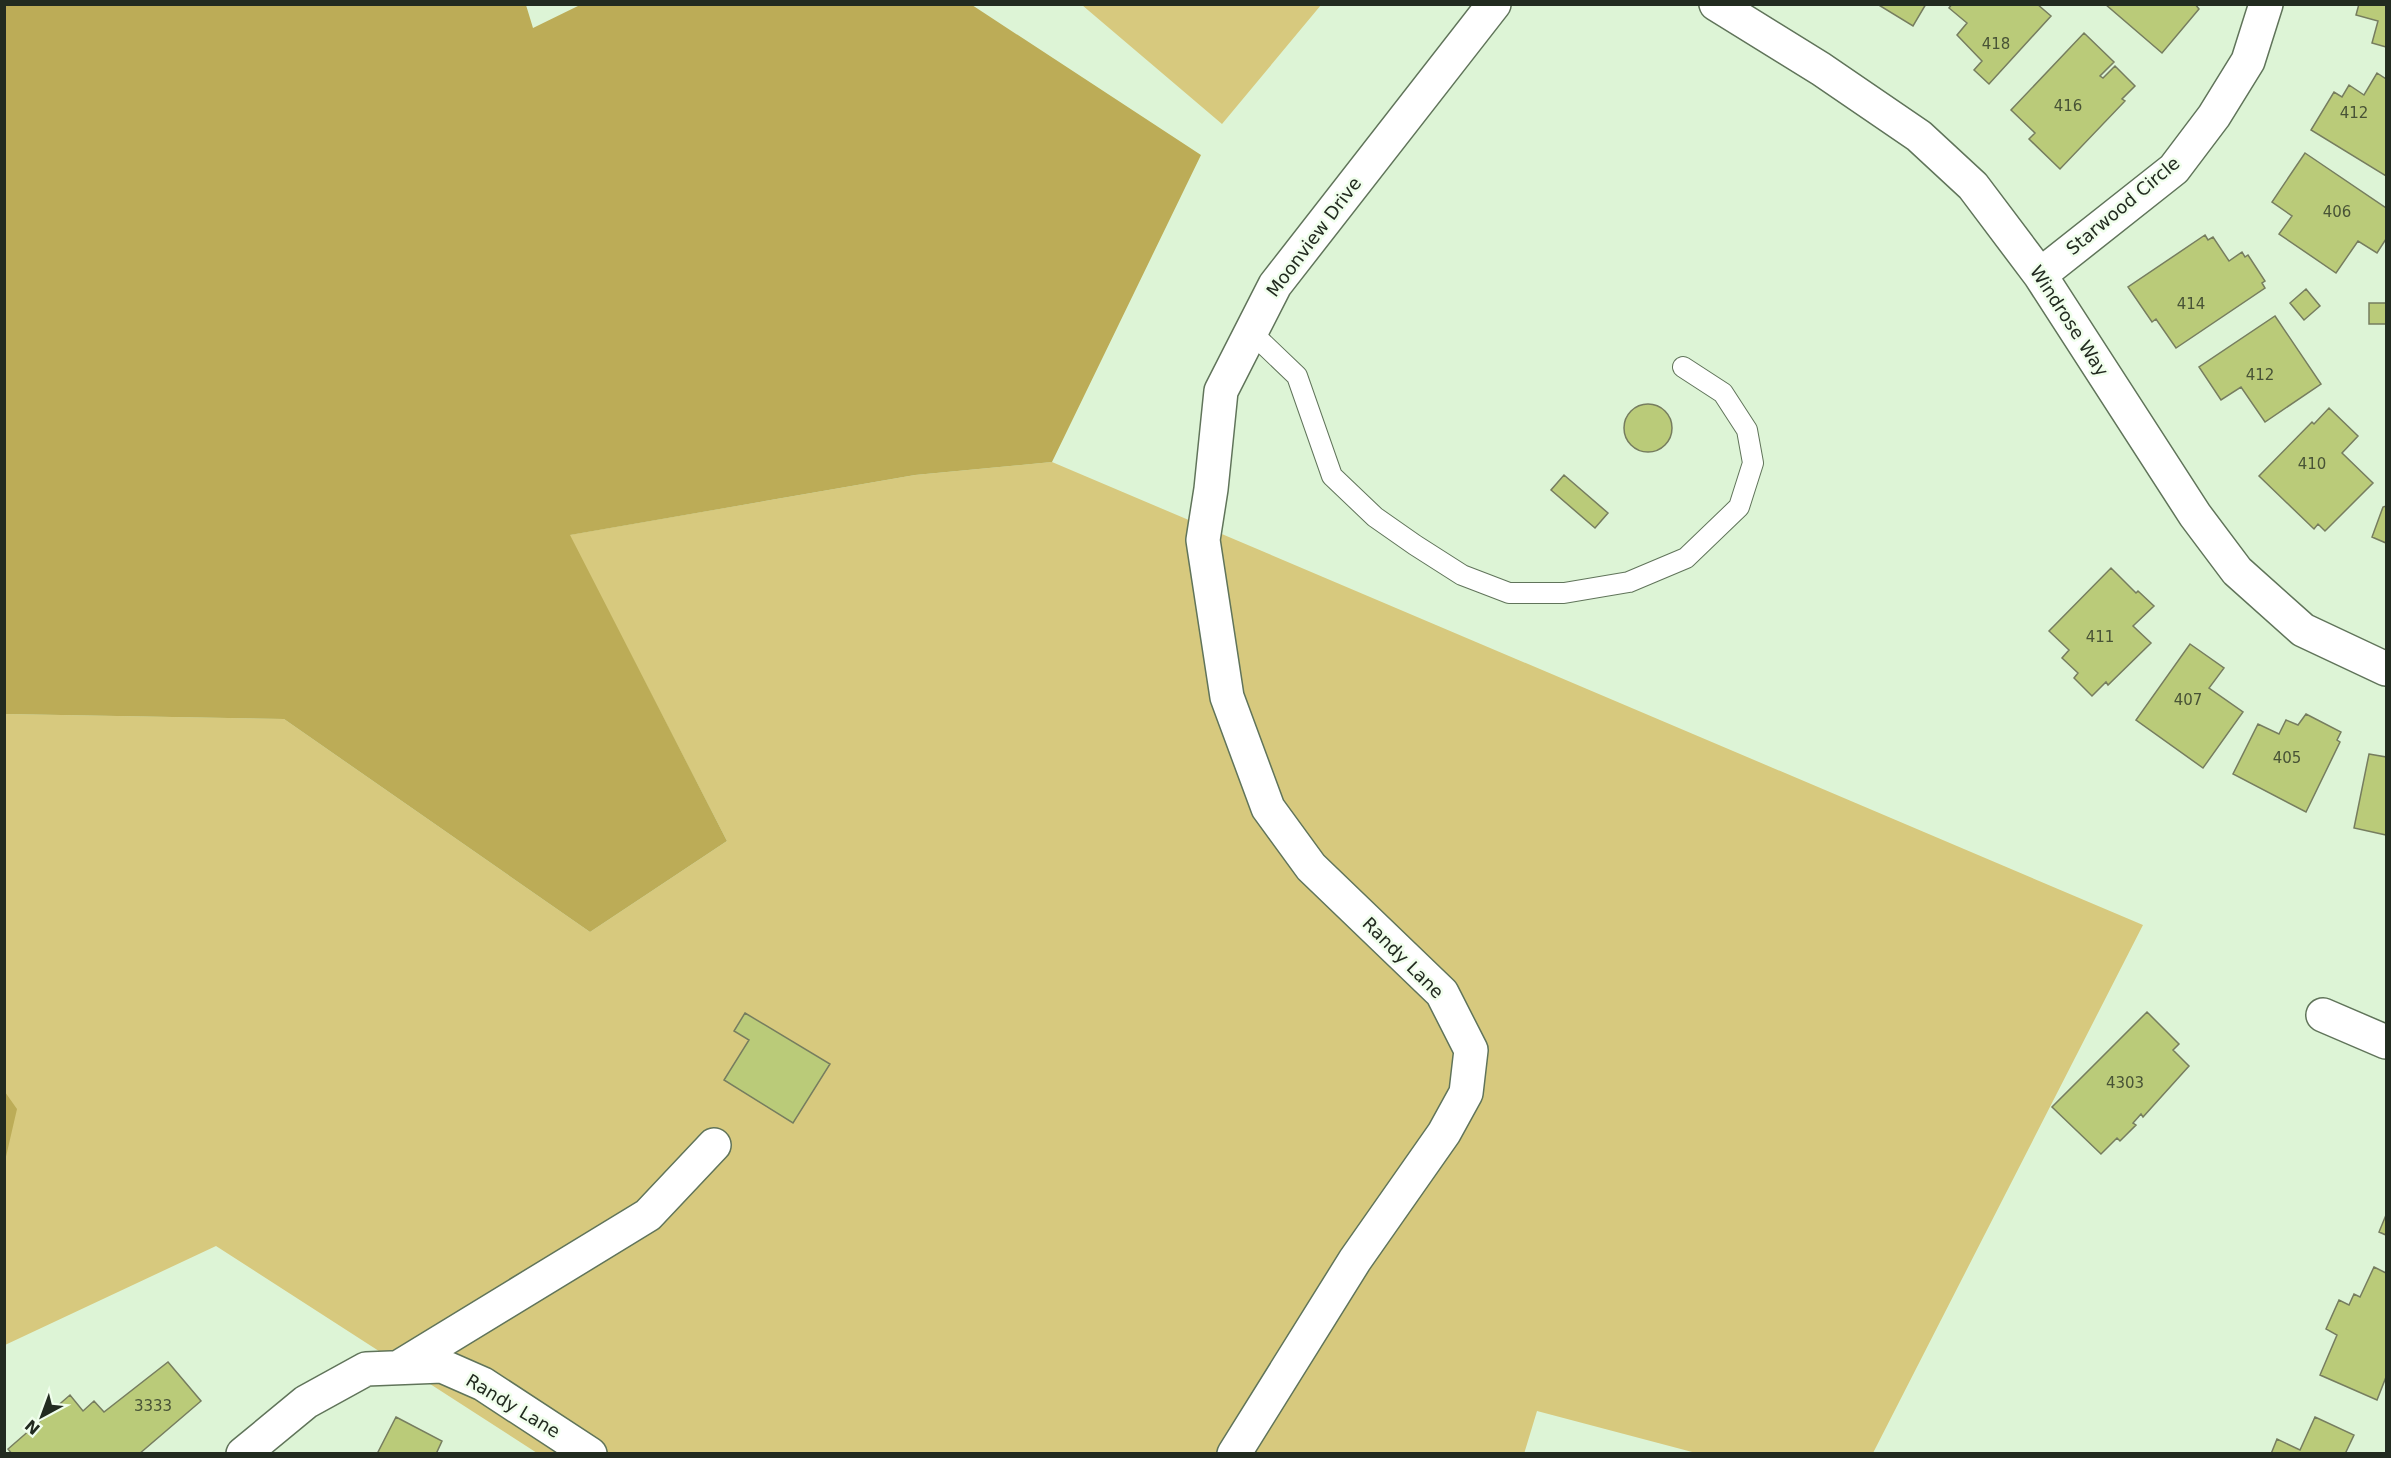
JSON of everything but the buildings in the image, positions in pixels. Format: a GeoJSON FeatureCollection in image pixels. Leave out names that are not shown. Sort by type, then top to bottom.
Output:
{"type":"FeatureCollection","features":[{"type":"Feature","properties":{"kind":"street","name":"Moonview Drive"},"geometry":{"type":"LineString","coordinates":[[1203,540],[1221,392],[1275,285],[1494,4]]}},
{"type":"Feature","properties":{"kind":"street","name":"Windrose Way"},"geometry":{"type":"LineString","coordinates":[[1716,4],[1821,69],[1919,136],[1972,186],[2040,275],[2195,515],[2237,571],[2303,630],[2386,669]]}},
{"type":"Feature","properties":{"kind":"street","name":"Starwood Circle"},"geometry":{"type":"LineString","coordinates":[[2040,275],[2174,169],[2214,116],[2248,61],[2266,4]]}},
{"type":"Feature","properties":{"kind":"street","name":"Randy Lane"},"geometry":{"type":"LineString","coordinates":[[1203,540],[1227,697],[1268,808],[1311,867],[1442,993],[1471,1050],[1466,1093],[1444,1133],[1356,1260],[1234,1454]]}},
{"type":"Feature","properties":{"kind":"street"},"geometry":{"type":"LineString","coordinates":[[2322,1015],[2386,1042]]}},
{"type":"Feature","properties":{"kind":"street"},"geometry":{"type":"LineString","coordinates":[[398,1368],[648,1215],[714,1145]]}},
{"type":"Feature","properties":{"kind":"street","name":"Randy Lane"},"geometry":{"type":"LineString","coordinates":[[243,1454],[306,1402],[366,1369],[442,1366],[483,1384],[590,1454]]}},
{"type":"Feature","properties":{"kind":"lane"},"geometry":{"type":"LineString","coordinates":[[1251,332],[1297,376],[1332,476],[1375,517],[1415,545],[1462,575],[1509,593],[1564,593],[1629,582],[1686,558],[1739,507],[1753,464],[1747,430],[1723,393],[1683,367]]}},
{"type":"Feature","properties":{"kind":"shaded area"},"geometry":{"type":"Polygon","coordinates":[[[5,5],[526,5],[533,28],[580,5],[972,5],[1201,155],[1052,462],[915,475],[570,535],[727,841],[590,932],[284,719],[5,714],[5,5]]]}},
{"type":"Feature","properties":{"kind":"shaded area"},"geometry":{"type":"Polygon","coordinates":[[[1082,5],[1321,5],[1222,124],[1082,5]]]}},
{"type":"Feature","properties":{"kind":"shaded area"},"geometry":{"type":"Polygon","coordinates":[[[1052,462],[2143,925],[1873,1453],[1696,1453],[1537,1411],[1524,1454],[537,1453],[216,1246],[5,1345],[5,714],[284,719],[590,932],[727,841],[569,535],[915,475],[1052,462]]]}},
{"type":"Feature","properties":{"kind":"shaded area"},"geometry":{"type":"Polygon","coordinates":[[[5,1092],[17,1109],[5,1161],[5,1092]]]}}]}
